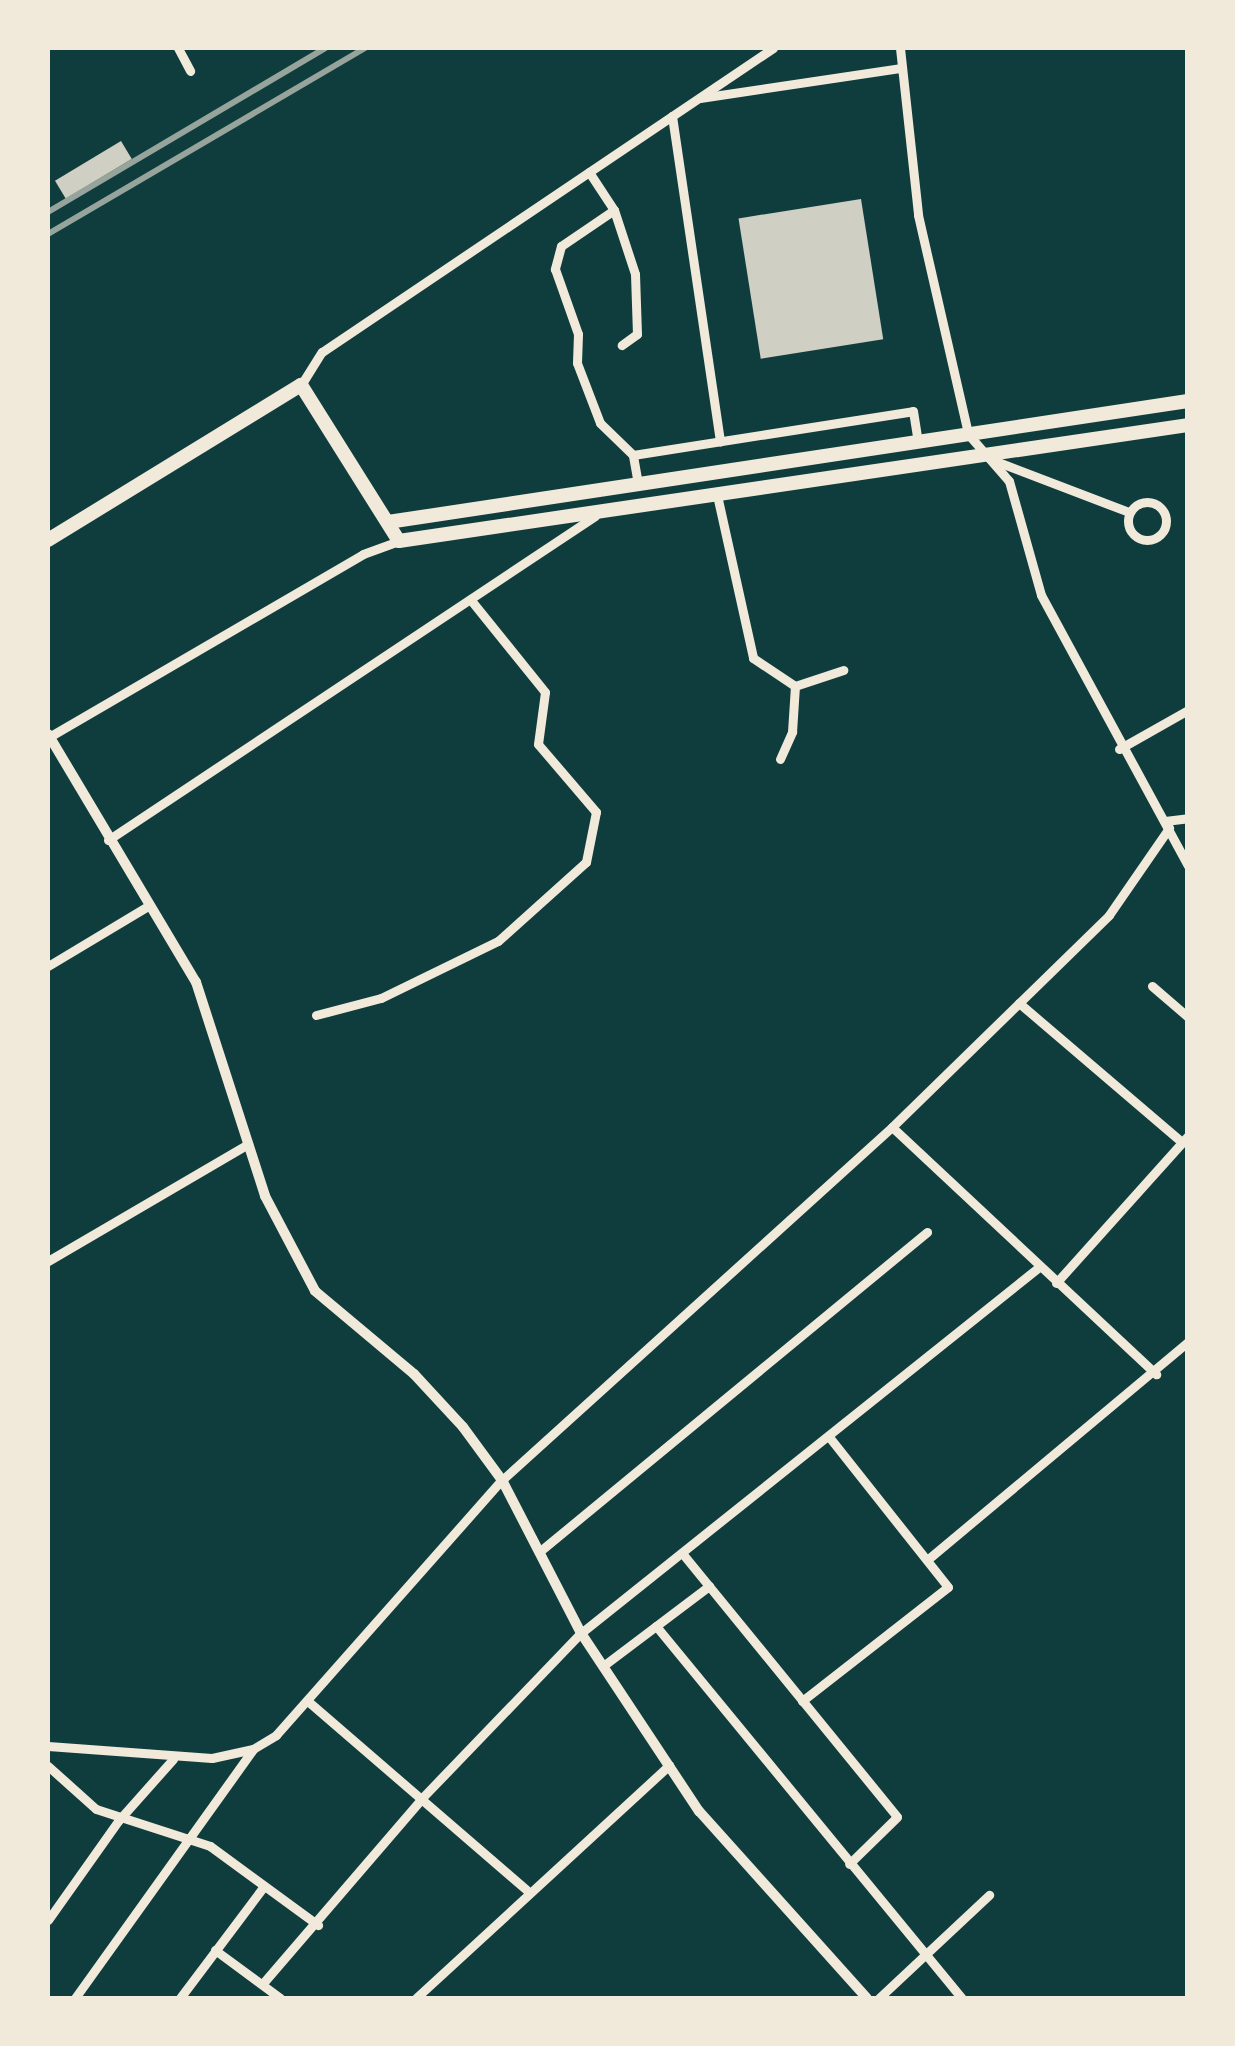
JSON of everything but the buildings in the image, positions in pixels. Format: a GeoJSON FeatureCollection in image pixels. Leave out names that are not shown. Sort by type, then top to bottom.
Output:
{"type":"FeatureCollection","features":[{"type":"Feature","properties":{"kind":"main road"},"geometry":{"type":"LineString","coordinates":[[48,540],[301,385],[399,541],[1188,425]]}},
{"type":"Feature","properties":{"kind":"main road"},"geometry":{"type":"LineString","coordinates":[[388,522],[968,434],[1187,406]]}},
{"type":"Feature","properties":{"kind":"street"},"geometry":{"type":"LineString","coordinates":[[178,48],[190,71]]}},
{"type":"Feature","properties":{"kind":"street"},"geometry":{"type":"LineString","coordinates":[[301,385],[322,352],[773,48]]}},
{"type":"Feature","properties":{"kind":"street"},"geometry":{"type":"LineString","coordinates":[[900,48],[918,215],[968,434],[982,456],[1009,481],[1041,595],[1119,749],[1167,824],[1188,866]]}},
{"type":"Feature","properties":{"kind":"street"},"geometry":{"type":"LineString","coordinates":[[698,98],[900,68]]}},
{"type":"Feature","properties":{"kind":"street"},"geometry":{"type":"LineString","coordinates":[[672,116],[720,441]]}},
{"type":"Feature","properties":{"kind":"street"},"geometry":{"type":"LineString","coordinates":[[589,172],[614,210],[635,274],[637,334],[622,346]]}},
{"type":"Feature","properties":{"kind":"street"},"geometry":{"type":"LineString","coordinates":[[614,210],[561,246],[555,269],[600,423],[633,455],[638,484]]}},
{"type":"Feature","properties":{"kind":"street"},"geometry":{"type":"LineString","coordinates":[[633,455],[913,410],[918,442]]}},
{"type":"Feature","properties":{"kind":"street"},"geometry":{"type":"LineString","coordinates":[[982,456],[1128,512],[1152,502],[1167,524],[1148,542],[1134,538],[1128,512]]}},
{"type":"Feature","properties":{"kind":"street"},"geometry":{"type":"LineString","coordinates":[[716,495],[754,658],[795,686]]}},
{"type":"Feature","properties":{"kind":"street"},"geometry":{"type":"LineString","coordinates":[[108,840],[602,512]]}},
{"type":"Feature","properties":{"kind":"street"},"geometry":{"type":"LineString","coordinates":[[399,541],[363,554],[48,736],[146,907],[196,982],[265,1196],[315,1290],[414,1374],[502,1480],[581,1632],[700,1811],[866,1998]]}},
{"type":"Feature","properties":{"kind":"street"},"geometry":{"type":"LineString","coordinates":[[316,1015],[382,998],[484,948],[586,862],[596,812],[538,744],[544,692],[470,599]]}},
{"type":"Feature","properties":{"kind":"street"},"geometry":{"type":"LineString","coordinates":[[795,686],[842,670]]}},
{"type":"Feature","properties":{"kind":"street"},"geometry":{"type":"LineString","coordinates":[[780,760],[792,732],[795,686]]}},
{"type":"Feature","properties":{"kind":"street"},"geometry":{"type":"LineString","coordinates":[[1119,749],[1188,710]]}},
{"type":"Feature","properties":{"kind":"street"},"geometry":{"type":"LineString","coordinates":[[75,1998],[252,1750],[310,1703],[502,1480],[892,1128],[1110,915],[1167,824],[1188,818]]}},
{"type":"Feature","properties":{"kind":"street"},"geometry":{"type":"LineString","coordinates":[[48,966],[146,907]]}},
{"type":"Feature","properties":{"kind":"street"},"geometry":{"type":"LineString","coordinates":[[1152,986],[1188,1017]]}},
{"type":"Feature","properties":{"kind":"street"},"geometry":{"type":"LineString","coordinates":[[1019,1004],[1185,1139],[1056,1283]]}},
{"type":"Feature","properties":{"kind":"street"},"geometry":{"type":"LineString","coordinates":[[892,1128],[1156,1374]]}},
{"type":"Feature","properties":{"kind":"street"},"geometry":{"type":"LineString","coordinates":[[48,1260],[248,1144]]}},
{"type":"Feature","properties":{"kind":"street"},"geometry":{"type":"LineString","coordinates":[[539,1552],[927,1232]]}},
{"type":"Feature","properties":{"kind":"street"},"geometry":{"type":"LineString","coordinates":[[264,1982],[318,1924],[422,1798],[581,1632],[1039,1268]]}},
{"type":"Feature","properties":{"kind":"street"},"geometry":{"type":"LineString","coordinates":[[927,1560],[1156,1374],[1188,1342]]}},
{"type":"Feature","properties":{"kind":"street"},"geometry":{"type":"LineString","coordinates":[[802,1701],[948,1587],[829,1436]]}},
{"type":"Feature","properties":{"kind":"street"},"geometry":{"type":"LineString","coordinates":[[682,1553],[897,1817],[849,1864]]}},
{"type":"Feature","properties":{"kind":"street"},"geometry":{"type":"LineString","coordinates":[[603,1666],[709,1586]]}},
{"type":"Feature","properties":{"kind":"street"},"geometry":{"type":"LineString","coordinates":[[656,1626],[962,1998]]}},
{"type":"Feature","properties":{"kind":"street"},"geometry":{"type":"LineString","coordinates":[[310,1703],[528,1890]]}},
{"type":"Feature","properties":{"kind":"street"},"geometry":{"type":"LineString","coordinates":[[48,1746],[173,1759],[252,1750]]}},
{"type":"Feature","properties":{"kind":"street"},"geometry":{"type":"LineString","coordinates":[[50,1912],[118,1821],[173,1759]]}},
{"type":"Feature","properties":{"kind":"street"},"geometry":{"type":"LineString","coordinates":[[416,1998],[528,1890],[669,1765]]}},
{"type":"Feature","properties":{"kind":"street"},"geometry":{"type":"LineString","coordinates":[[48,1766],[118,1821],[210,1846],[318,1924]]}},
{"type":"Feature","properties":{"kind":"street"},"geometry":{"type":"LineString","coordinates":[[180,1998],[264,1886]]}},
{"type":"Feature","properties":{"kind":"street"},"geometry":{"type":"LineString","coordinates":[[880,1998],[989,1895]]}},
{"type":"Feature","properties":{"kind":"street"},"geometry":{"type":"LineString","coordinates":[[215,1950],[264,1982],[280,1998]]}},
{"type":"Feature","properties":{"kind":"railway"},"geometry":{"type":"LineString","coordinates":[[48,212],[325,48]]}},
{"type":"Feature","properties":{"kind":"railway"},"geometry":{"type":"LineString","coordinates":[[48,234],[365,48]]}}]}
